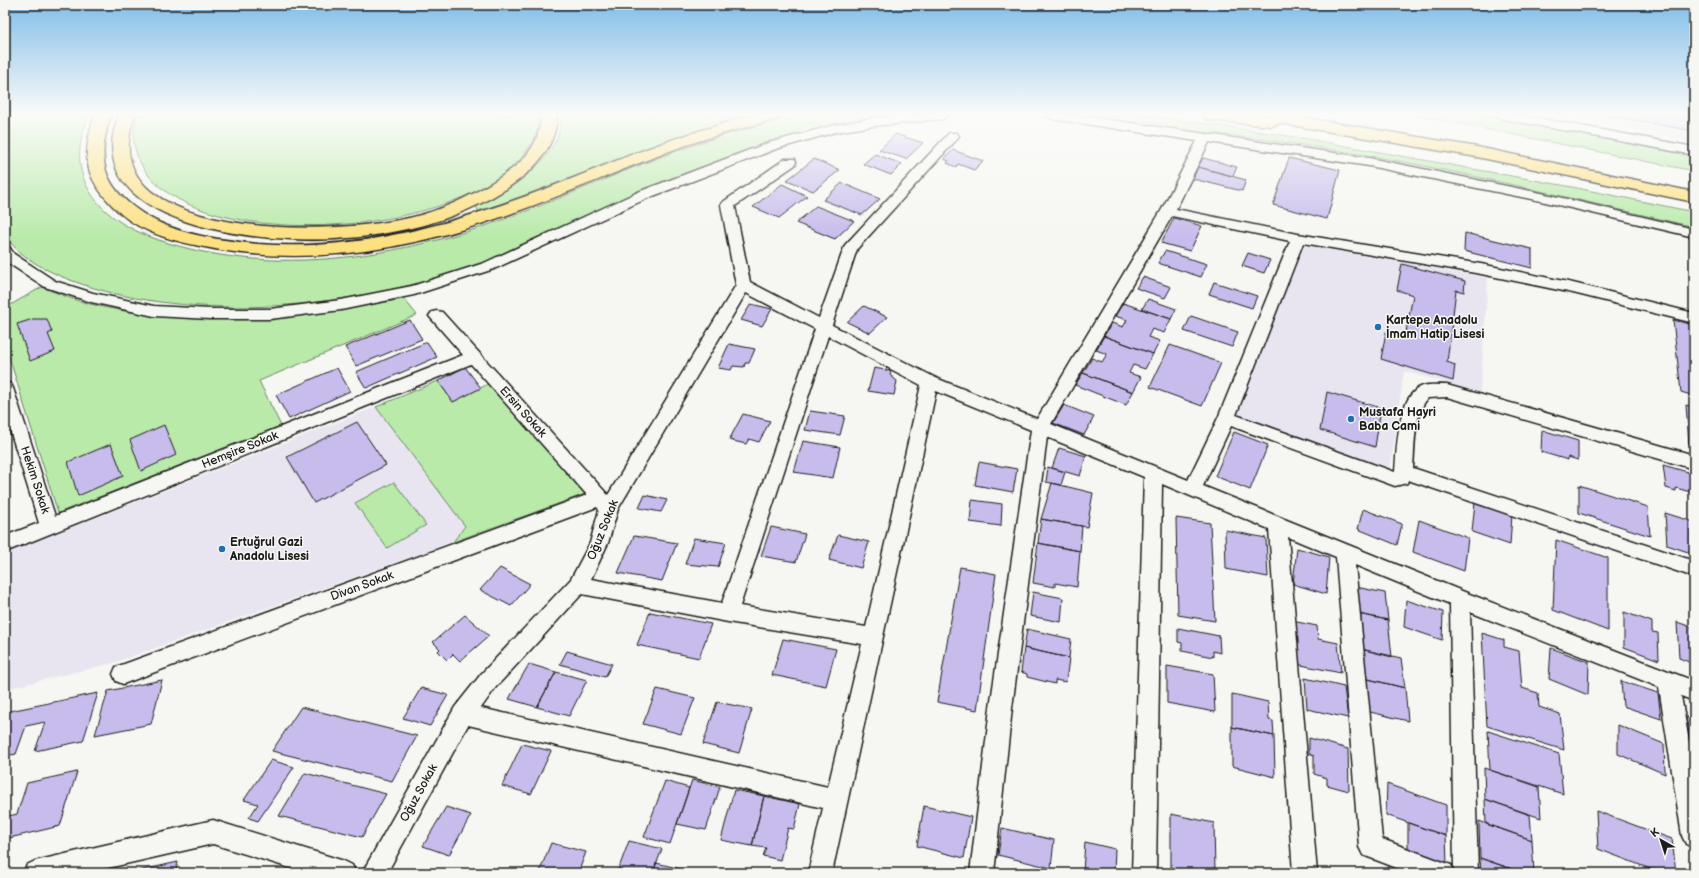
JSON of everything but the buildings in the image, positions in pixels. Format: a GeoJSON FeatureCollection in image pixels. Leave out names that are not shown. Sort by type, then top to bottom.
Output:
{"type":"FeatureCollection","features":[{"type":"Feature","properties":{"kind":"highway"},"geometry":{"type":"LineString","coordinates":[[94,156],[96,172],[106,190],[129,213],[156,227],[182,236],[222,246],[280,250],[351,248],[406,239],[466,223],[503,211],[643,156]]}},
{"type":"Feature","properties":{"kind":"highway"},"geometry":{"type":"LineString","coordinates":[[121,156],[124,167],[132,180],[148,198],[185,215],[211,223],[276,233],[329,233],[397,226],[442,214],[482,198],[517,175],[536,156]]}},
{"type":"Feature","properties":{"kind":"highway"},"geometry":{"type":"LineString","coordinates":[[1494,156],[1582,172],[1694,197]]}},
{"type":"Feature","properties":{"kind":"highway"},"geometry":{"type":"LineString","coordinates":[[1560,156],[1694,183]]}},
{"type":"Feature","properties":{"kind":"street"},"geometry":{"type":"LineString","coordinates":[[5,252],[9,257],[50,284],[91,298],[154,311],[210,314],[270,314],[340,305],[414,290],[489,266],[643,196],[746,156]]}},
{"type":"Feature","properties":{"kind":"street"},"geometry":{"type":"LineString","coordinates":[[728,613],[850,248],[935,156]]}},
{"type":"Feature","properties":{"kind":"street"},"geometry":{"type":"LineString","coordinates":[[982,873],[1001,708],[1040,428],[1168,211],[1196,156]]}},
{"type":"Feature","properties":{"kind":"street"},"geometry":{"type":"LineString","coordinates":[[1333,156],[1444,176],[1694,233]]}},
{"type":"Feature","properties":{"kind":"street"},"geometry":{"type":"LineString","coordinates":[[790,162],[728,205],[743,285],[930,382],[1193,489],[1345,553],[1694,691]]}},
{"type":"Feature","properties":{"kind":"street"},"geometry":{"type":"LineString","coordinates":[[1168,211],[1298,238],[1482,269],[1573,288],[1694,318]]}},
{"type":"Feature","properties":{"kind":"street"},"geometry":{"type":"LineString","coordinates":[[1193,489],[1226,418],[1298,238]]}},
{"type":"Feature","properties":{"kind":"street","name":"Oğuz Sokak"},"geometry":{"type":"LineString","coordinates":[[374,873],[463,714],[489,680],[578,585],[599,543],[605,503],[743,285]]}},
{"type":"Feature","properties":{"kind":"street","name":"Ersin Sokak"},"geometry":{"type":"LineString","coordinates":[[437,316],[605,503]]}},
{"type":"Feature","properties":{"kind":"street","name":"Hemşire Sokak"},"geometry":{"type":"LineString","coordinates":[[5,544],[474,357]]}},
{"type":"Feature","properties":{"kind":"street"},"geometry":{"type":"LineString","coordinates":[[820,873],[874,638],[930,382]]}},
{"type":"Feature","properties":{"kind":"street","name":"Hekim Sokak"},"geometry":{"type":"LineString","coordinates":[[5,388],[49,526]]}},
{"type":"Feature","properties":{"kind":"street"},"geometry":{"type":"LineString","coordinates":[[1226,418],[1394,479],[1401,478],[1404,472],[1412,409],[1416,399],[1422,394],[1438,390],[1447,391],[1694,462]]}},
{"type":"Feature","properties":{"kind":"street"},"geometry":{"type":"LineString","coordinates":[[1404,472],[1694,569]]}},
{"type":"Feature","properties":{"kind":"street"},"geometry":{"type":"LineString","coordinates":[[1144,873],[1153,473]]}},
{"type":"Feature","properties":{"kind":"street","name":"Divan Sokak"},"geometry":{"type":"LineString","coordinates":[[123,674],[605,503]]}},
{"type":"Feature","properties":{"kind":"street"},"geometry":{"type":"LineString","coordinates":[[1278,525],[1305,873]]}},
{"type":"Feature","properties":{"kind":"street"},"geometry":{"type":"LineString","coordinates":[[1345,553],[1371,847],[1443,873]]}},
{"type":"Feature","properties":{"kind":"street"},"geometry":{"type":"LineString","coordinates":[[578,585],[874,638]]}},
{"type":"Feature","properties":{"kind":"street"},"geometry":{"type":"LineString","coordinates":[[1460,599],[1466,873]]}},
{"type":"Feature","properties":{"kind":"street"},"geometry":{"type":"LineString","coordinates":[[1668,681],[1694,836]]}},
{"type":"Feature","properties":{"kind":"street"},"geometry":{"type":"LineString","coordinates":[[463,714],[836,800]]}},
{"type":"Feature","properties":{"kind":"street"},"geometry":{"type":"LineString","coordinates":[[35,873],[213,832],[344,873]]}},
{"type":"Feature","properties":{"kind":"shaded area","name":"Kartepe Anadolu İmam Hatip Lisesi"},"geometry":{"type":"Polygon","coordinates":[[[1304,245],[1488,278],[1480,392],[1404,371],[1390,469],[1236,415],[1304,245]]]}},
{"type":"Feature","properties":{"kind":"shaded area","name":"Ertuğrul Gazi Anadolu Lisesi"},"geometry":{"type":"Polygon","coordinates":[[[376,407],[465,526],[453,542],[113,663],[5,689],[5,552],[55,534],[376,407]]]}},
{"type":"Feature","properties":{"kind":"green space"},"geometry":{"type":"Polygon","coordinates":[[[5,156],[80,156],[80,167],[84,179],[89,191],[97,202],[107,212],[125,225],[157,239],[190,249],[231,257],[272,260],[313,260],[355,256],[437,240],[516,215],[664,156],[731,156],[655,187],[559,232],[487,262],[443,276],[396,288],[301,304],[253,307],[205,306],[158,302],[112,293],[83,285],[53,273],[38,265],[14,246],[5,235],[5,156]]]}},
{"type":"Feature","properties":{"kind":"green space"},"geometry":{"type":"Polygon","coordinates":[[[140,156],[519,156],[512,167],[465,196],[403,216],[334,225],[265,223],[204,211],[158,186],[140,156]]]}},
{"type":"Feature","properties":{"kind":"green space"},"geometry":{"type":"Polygon","coordinates":[[[546,156],[630,156],[479,213],[476,206],[518,182],[532,171],[546,156]]]}},
{"type":"Feature","properties":{"kind":"green space"},"geometry":{"type":"Polygon","coordinates":[[[1370,156],[1401,156],[1572,187],[1694,212],[1694,227],[1506,183],[1370,156]]]}},
{"type":"Feature","properties":{"kind":"green space"},"geometry":{"type":"Polygon","coordinates":[[[1619,156],[1694,156],[1694,171],[1619,156]]]}},
{"type":"Feature","properties":{"kind":"green space"},"geometry":{"type":"Polygon","coordinates":[[[42,287],[97,306],[145,314],[186,318],[218,319],[279,316],[341,309],[404,299],[417,315],[259,381],[281,426],[58,513],[5,344],[5,308],[42,287]]]}},
{"type":"Feature","properties":{"kind":"green space"},"geometry":{"type":"Polygon","coordinates":[[[438,381],[453,402],[488,384],[585,494],[453,542],[465,526],[376,407],[438,381]]]}},
{"type":"Feature","properties":{"kind":"green space"},"geometry":{"type":"Polygon","coordinates":[[[394,482],[426,525],[387,548],[355,503],[394,482]]]}},
{"type":"Feature","properties":{"kind":"place","name":"Kartepe Anadolu İmam Hatip Lisesi"},"geometry":{"type":"Point","coordinates":[1378,327]}},
{"type":"Feature","properties":{"kind":"place","name":"Mustafa Hayri Baba Cami"},"geometry":{"type":"Point","coordinates":[1351,419]}},
{"type":"Feature","properties":{"kind":"place","name":"Ertuğrul Gazi Anadolu Lisesi"},"geometry":{"type":"Point","coordinates":[222,549]}}]}
